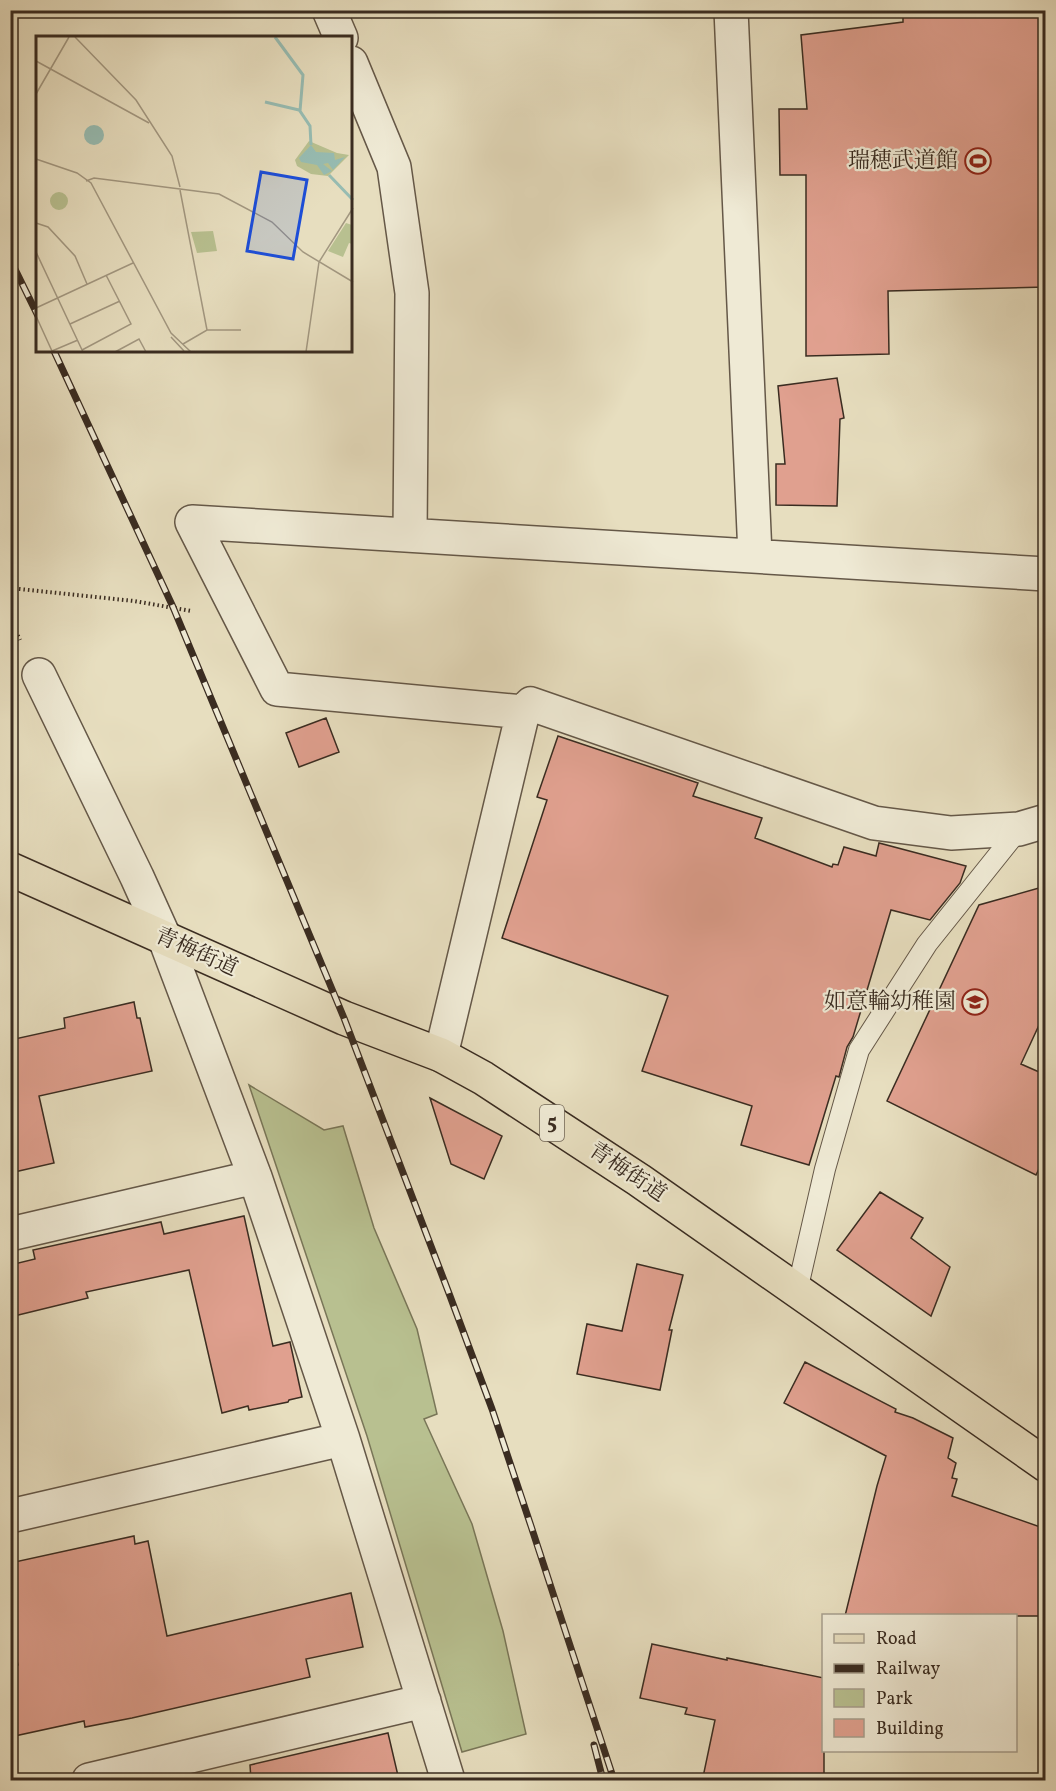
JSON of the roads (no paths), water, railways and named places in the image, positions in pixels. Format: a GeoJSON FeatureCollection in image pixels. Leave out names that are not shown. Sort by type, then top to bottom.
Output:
{"type":"FeatureCollection","features":[{"type":"Feature","properties":{"kind":"main road","name":"青梅街道"},"geometry":{"type":"LineString","coordinates":[[10,869],[344,1018],[441,1055],[483,1078],[639,1180],[1046,1465]]}},
{"type":"Feature","properties":{"kind":"street"},"geometry":{"type":"LineString","coordinates":[[329,10],[339,36]]}},
{"type":"Feature","properties":{"kind":"street"},"geometry":{"type":"LineString","coordinates":[[731,10],[755,555]]}},
{"type":"Feature","properties":{"kind":"street"},"geometry":{"type":"LineString","coordinates":[[352,65],[394,167],[412,293],[410,535]]}},
{"type":"Feature","properties":{"kind":"street"},"geometry":{"type":"LineString","coordinates":[[523,712],[277,689],[192,522],[1046,574]]}},
{"type":"Feature","properties":{"kind":"street"},"geometry":{"type":"LineString","coordinates":[[39,675],[165,939],[255,1177],[343,1439],[448,1780]]}},
{"type":"Feature","properties":{"kind":"street"},"geometry":{"type":"LineString","coordinates":[[441,1055],[523,712],[531,704],[874,823],[951,834],[1032,825]]}},
{"type":"Feature","properties":{"kind":"street"},"geometry":{"type":"LineString","coordinates":[[10,1234],[255,1177]]}},
{"type":"Feature","properties":{"kind":"street"},"geometry":{"type":"LineString","coordinates":[[10,1516],[343,1439]]}},
{"type":"Feature","properties":{"kind":"street"},"geometry":{"type":"LineString","coordinates":[[89,1780],[424,1701]]}},
{"type":"Feature","properties":{"kind":"lane"},"geometry":{"type":"LineString","coordinates":[[797,1291],[825,1169],[859,1050],[927,944],[1032,825]]}},
{"type":"Feature","properties":{"kind":"railway"},"geometry":{"type":"LineString","coordinates":[[10,259],[36,312]]}},
{"type":"Feature","properties":{"kind":"railway"},"geometry":{"type":"LineString","coordinates":[[54,352],[173,607],[344,1018],[492,1409],[614,1780]]}},
{"type":"Feature","properties":{"kind":"railway"},"geometry":{"type":"LineString","coordinates":[[594,1745],[603,1780]]}},
{"type":"Feature","properties":{"kind":"place","name":"瑞穂武道館"},"geometry":{"type":"Point","coordinates":[978,161]}},
{"type":"Feature","properties":{"kind":"place","name":"如意輪幼稚園"},"geometry":{"type":"Point","coordinates":[975,1002]}}]}
